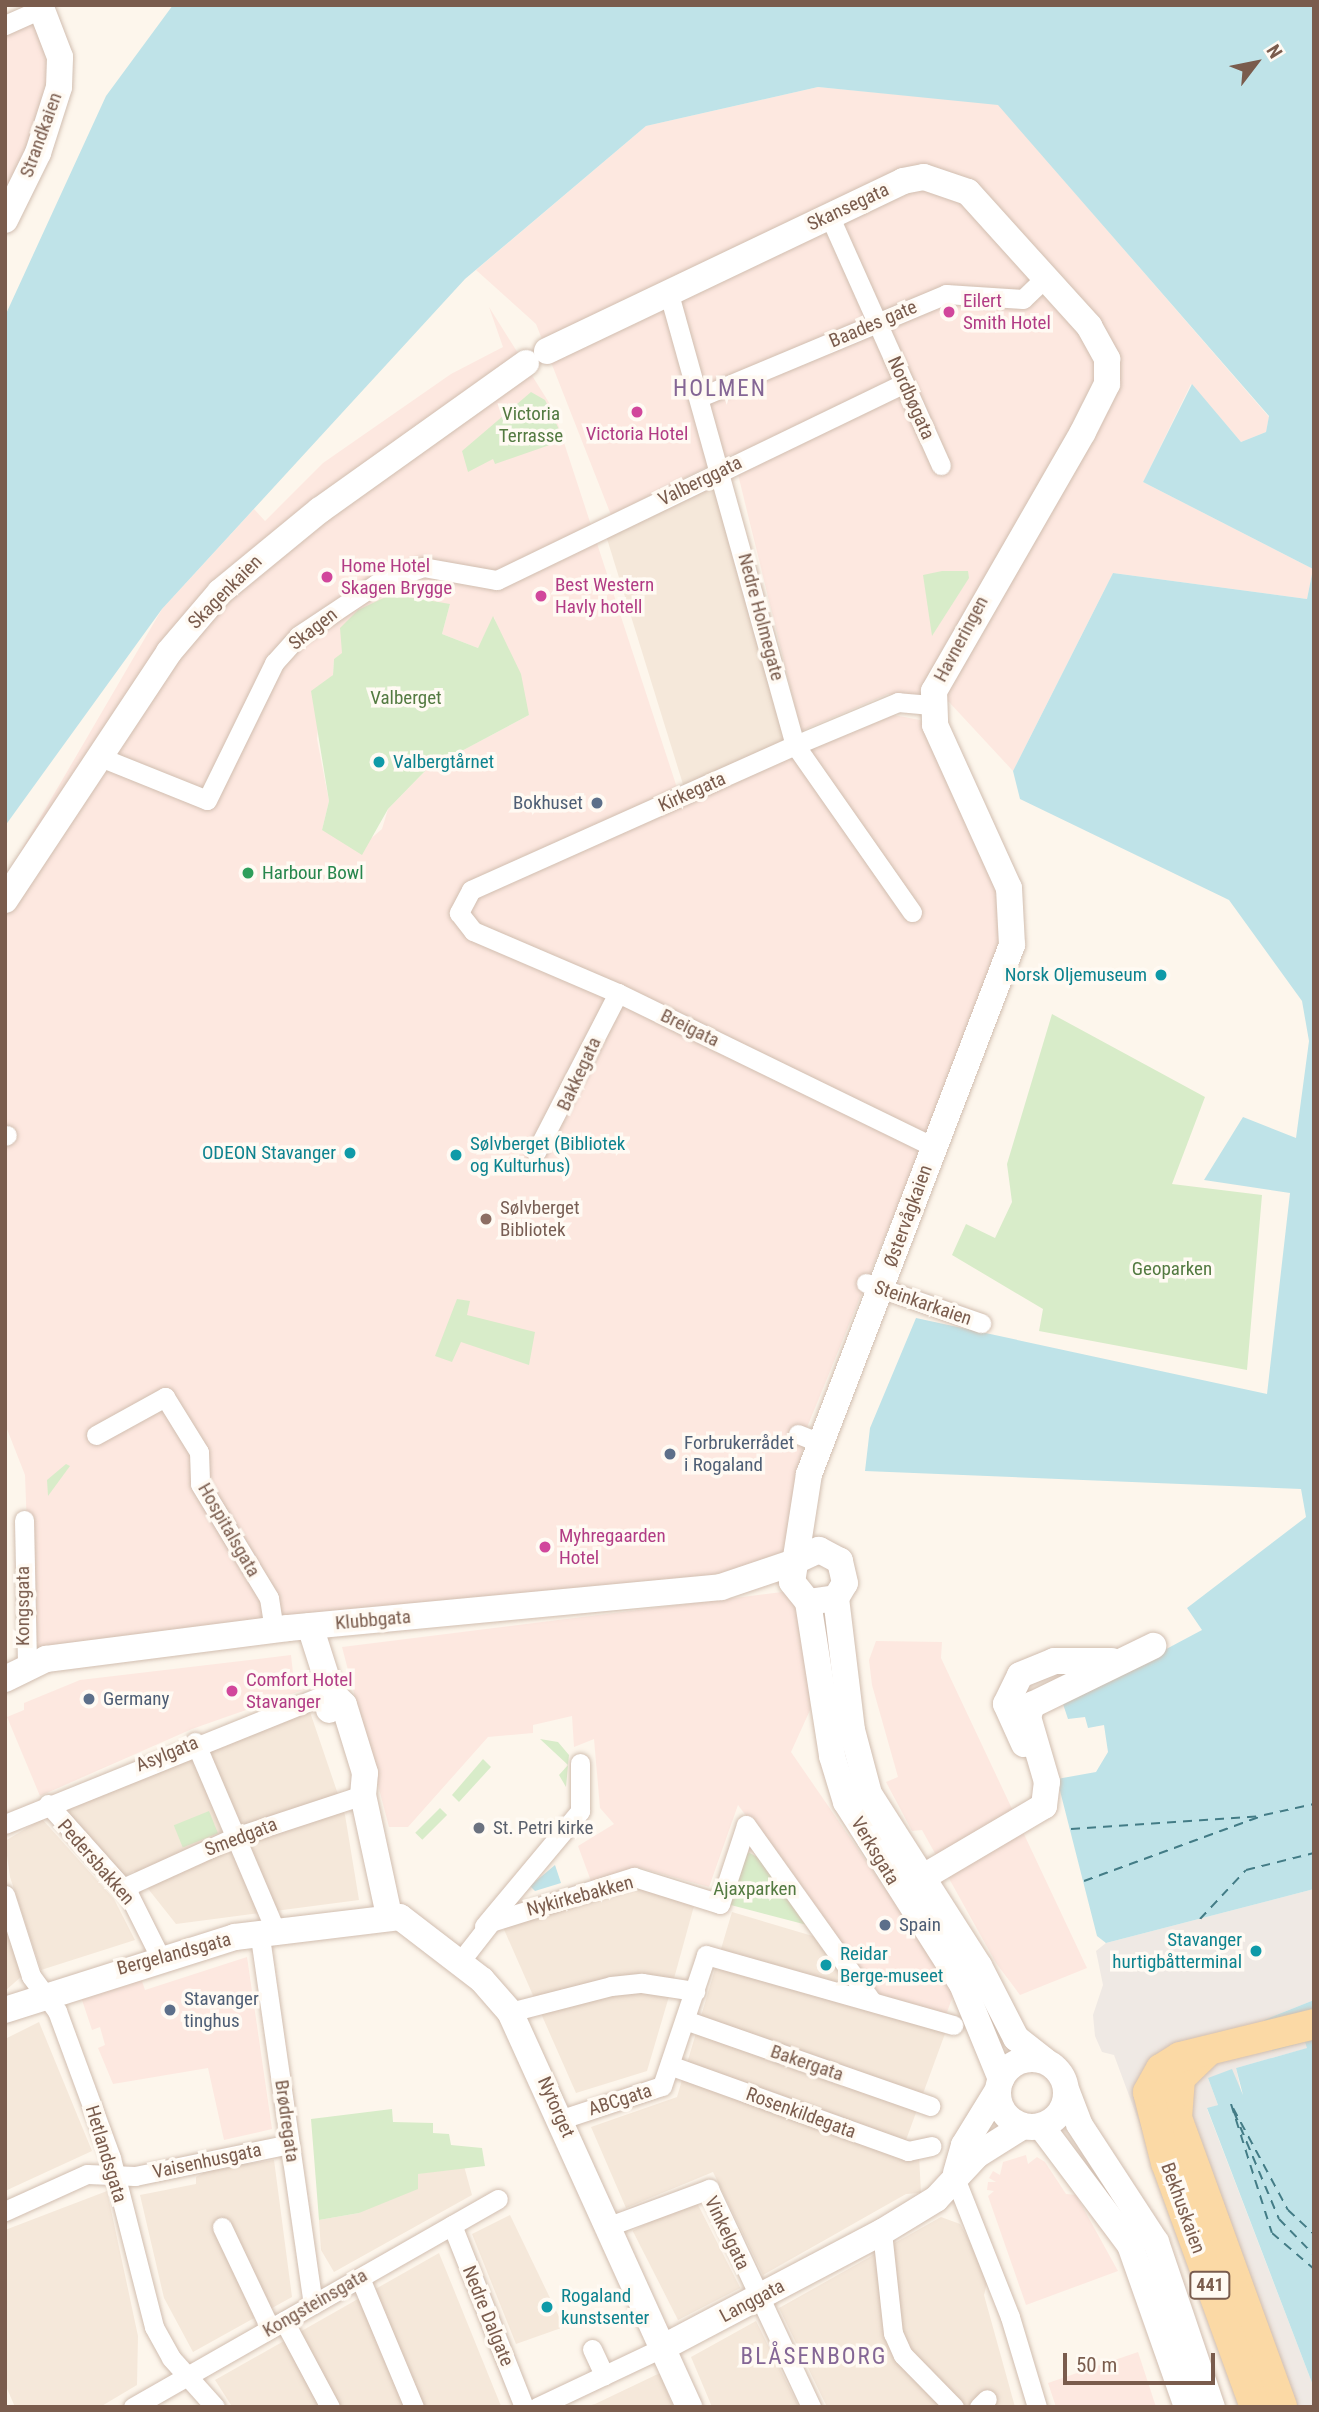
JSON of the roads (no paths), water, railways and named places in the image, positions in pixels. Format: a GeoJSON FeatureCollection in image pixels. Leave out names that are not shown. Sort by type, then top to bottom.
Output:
{"type":"FeatureCollection","features":[{"type":"Feature","properties":{"kind":"main road","name":"Bekhuskaien"},"geometry":{"type":"LineString","coordinates":[[1255,2407],[1166,2163],[1149,2110],[1151,2084],[1168,2063],[1218,2047],[1314,2024]]}},
{"type":"Feature","properties":{"kind":"main road","name":"Bekhuskaien"},"geometry":{"type":"LineString","coordinates":[[1218,2047],[1180,2078],[1177,2118],[1282,2407]]}},
{"type":"Feature","properties":{"kind":"street"},"geometry":{"type":"LineString","coordinates":[[5,25],[41,7]]}},
{"type":"Feature","properties":{"kind":"street","name":"Strandkaien"},"geometry":{"type":"LineString","coordinates":[[5,219],[38,153],[59,87],[60,57],[41,7]]}},
{"type":"Feature","properties":{"kind":"street","name":"Skansegata"},"geometry":{"type":"LineString","coordinates":[[536,357],[903,181],[946,181],[968,192],[1046,277],[1101,345]]}},
{"type":"Feature","properties":{"kind":"street","name":"Nordbøgata"},"geometry":{"type":"LineString","coordinates":[[829,215],[941,466]]}},
{"type":"Feature","properties":{"kind":"street","name":"Baades gate"},"geometry":{"type":"LineString","coordinates":[[701,397],[946,294],[1023,299],[1046,277]]}},
{"type":"Feature","properties":{"kind":"street","name":"Nedre Holmegate"},"geometry":{"type":"LineString","coordinates":[[669,294],[701,397],[795,745],[912,912]]}},
{"type":"Feature","properties":{"kind":"street","name":"Havneringen"},"geometry":{"type":"LineString","coordinates":[[999,990],[1012,945],[1009,888],[946,752],[931,705],[970,622],[1107,384],[1101,345]]}},
{"type":"Feature","properties":{"kind":"street","name":"Skagenkaien"},"geometry":{"type":"LineString","coordinates":[[5,900],[169,652],[242,572],[536,357]]}},
{"type":"Feature","properties":{"kind":"street","name":"Valberggata"},"geometry":{"type":"LineString","coordinates":[[497,580],[904,383]]}},
{"type":"Feature","properties":{"kind":"street","name":"Skagen"},"geometry":{"type":"LineString","coordinates":[[100,757],[207,800],[252,700],[298,636],[376,584],[414,568],[497,580]]}},
{"type":"Feature","properties":{"kind":"street","name":"Kirkegata"},"geometry":{"type":"LineString","coordinates":[[461,903],[471,890],[795,745],[898,702],[931,705]]}},
{"type":"Feature","properties":{"kind":"street","name":"Breigata"},"geometry":{"type":"LineString","coordinates":[[461,903],[460,917],[473,931],[618,993],[934,1147]]}},
{"type":"Feature","properties":{"kind":"street","name":"Østervågkaien"},"geometry":{"type":"LineString","coordinates":[[797,1561],[808,1438],[999,990]]}},
{"type":"Feature","properties":{"kind":"street","name":"Bakkegata"},"geometry":{"type":"LineString","coordinates":[[536,1152],[618,993]]}},
{"type":"Feature","properties":{"kind":"street","name":"Steinkarkaien"},"geometry":{"type":"LineString","coordinates":[[874,1287],[981,1324]]}},
{"type":"Feature","properties":{"kind":"street","name":"Hospitalsgata"},"geometry":{"type":"LineString","coordinates":[[96,1435],[165,1397],[200,1456],[200,1484],[269,1598],[274,1629]]}},
{"type":"Feature","properties":{"kind":"street","name":"Østervågkaien"},"geometry":{"type":"LineString","coordinates":[[808,1438],[816,1489],[833,1554]]}},
{"type":"Feature","properties":{"kind":"street","name":"Kongsgata"},"geometry":{"type":"LineString","coordinates":[[5,1679],[26,1664],[24,1520]]}},
{"type":"Feature","properties":{"kind":"street"},"geometry":{"type":"LineString","coordinates":[[811,1551],[833,1554],[846,1575],[836,1598],[804,1599],[792,1582],[797,1561],[811,1551]]}},
{"type":"Feature","properties":{"kind":"street","name":"Klubbgata"},"geometry":{"type":"LineString","coordinates":[[26,1664],[274,1629],[721,1587],[797,1561]]}},
{"type":"Feature","properties":{"kind":"street","name":"Klubbgata"},"geometry":{"type":"LineString","coordinates":[[721,1587],[804,1599]]}},
{"type":"Feature","properties":{"kind":"street","name":"Verksgata"},"geometry":{"type":"LineString","coordinates":[[836,1598],[863,1776],[920,1879],[979,1966],[1016,2038],[1044,2060]]}},
{"type":"Feature","properties":{"kind":"street","name":"Verksgata"},"geometry":{"type":"LineString","coordinates":[[804,1599],[832,1756],[846,1802],[962,1984],[1000,2084]]}},
{"type":"Feature","properties":{"kind":"street"},"geometry":{"type":"LineString","coordinates":[[310,1626],[331,1692],[329,1710],[345,1763],[363,1795],[389,1915]]}},
{"type":"Feature","properties":{"kind":"street"},"geometry":{"type":"LineString","coordinates":[[1041,1810],[1047,1782],[1028,1709],[1153,1646]]}},
{"type":"Feature","properties":{"kind":"street"},"geometry":{"type":"LineString","coordinates":[[1041,1810],[1043,1790],[1006,1704],[1020,1675],[1054,1661],[1127,1658]]}},
{"type":"Feature","properties":{"kind":"street","name":"Asylgata"},"geometry":{"type":"LineString","coordinates":[[5,1824],[195,1742],[331,1692]]}},
{"type":"Feature","properties":{"kind":"street","name":"Brødregata"},"geometry":{"type":"LineString","coordinates":[[195,1742],[235,1837],[268,1935],[290,2144],[313,2304]]}},
{"type":"Feature","properties":{"kind":"street"},"geometry":{"type":"LineString","coordinates":[[459,1963],[484,1926],[580,1811],[580,1763]]}},
{"type":"Feature","properties":{"kind":"street","name":"Smedgata"},"geometry":{"type":"LineString","coordinates":[[122,1888],[235,1837],[363,1795]]}},
{"type":"Feature","properties":{"kind":"street","name":"Pedersbakken"},"geometry":{"type":"LineString","coordinates":[[48,1804],[122,1888],[161,1959]]}},
{"type":"Feature","properties":{"kind":"street","name":"Verksgata"},"geometry":{"type":"LineString","coordinates":[[920,1879],[1041,1810]]}},
{"type":"Feature","properties":{"kind":"street","name":"Nykirkebakken"},"geometry":{"type":"LineString","coordinates":[[484,1926],[634,1877],[720,1904],[746,1825],[842,1954],[871,2000]]}},
{"type":"Feature","properties":{"kind":"street","name":"Hetlandsgata"},"geometry":{"type":"LineString","coordinates":[[5,1895],[31,1976],[57,2011],[116,2175],[151,2318],[188,2375],[215,2407]]}},
{"type":"Feature","properties":{"kind":"street","name":"Bergelandsgata"},"geometry":{"type":"LineString","coordinates":[[5,2010],[234,1937],[268,1935],[389,1915]]}},
{"type":"Feature","properties":{"kind":"street","name":"Nytorget"},"geometry":{"type":"LineString","coordinates":[[389,1915],[459,1963],[510,2012],[562,2119],[689,2407]]}},
{"type":"Feature","properties":{"kind":"street","name":"ABCgata"},"geometry":{"type":"LineString","coordinates":[[562,2119],[662,2086],[672,2066],[706,1955],[871,2000]]}},
{"type":"Feature","properties":{"kind":"street"},"geometry":{"type":"LineString","coordinates":[[510,2012],[611,1986],[642,1983],[695,1991]]}},
{"type":"Feature","properties":{"kind":"street"},"geometry":{"type":"LineString","coordinates":[[871,2000],[953,2025]]}},
{"type":"Feature","properties":{"kind":"street","name":"Bakergata"},"geometry":{"type":"LineString","coordinates":[[685,2021],[930,2106]]}},
{"type":"Feature","properties":{"kind":"street"},"geometry":{"type":"LineString","coordinates":[[1187,2407],[1130,2245],[1032,2126],[1005,2114],[1000,2084],[1018,2062],[1044,2060],[1062,2076],[1079,2124],[1152,2235],[1212,2407]]}},
{"type":"Feature","properties":{"kind":"street","name":"Rosenkildegata"},"geometry":{"type":"LineString","coordinates":[[672,2066],[908,2151],[931,2146]]}},
{"type":"Feature","properties":{"kind":"street","name":"Langgata"},"geometry":{"type":"LineString","coordinates":[[954,2178],[964,2145],[1000,2084]]}},
{"type":"Feature","properties":{"kind":"street"},"geometry":{"type":"LineString","coordinates":[[1032,2126],[1059,2114],[1067,2092]]}},
{"type":"Feature","properties":{"kind":"street","name":"Langgata"},"geometry":{"type":"LineString","coordinates":[[537,2407],[662,2348],[883,2231],[936,2199],[954,2178],[1005,2133],[1032,2126]]}},
{"type":"Feature","properties":{"kind":"street","name":"Vaisenhusgata"},"geometry":{"type":"LineString","coordinates":[[5,2211],[87,2174],[116,2175],[290,2144]]}},
{"type":"Feature","properties":{"kind":"street"},"geometry":{"type":"LineString","coordinates":[[954,2178],[1010,2317],[1037,2407]]}},
{"type":"Feature","properties":{"kind":"street","name":"Vinkelgata"},"geometry":{"type":"LineString","coordinates":[[608,2226],[709,2189],[811,2407]]}},
{"type":"Feature","properties":{"kind":"street","name":"Kongsteinsgata"},"geometry":{"type":"LineString","coordinates":[[140,2405],[498,2199]]}},
{"type":"Feature","properties":{"kind":"street","name":"Nedre Dalgate"},"geometry":{"type":"LineString","coordinates":[[452,2225],[524,2407]]}},
{"type":"Feature","properties":{"kind":"street"},"geometry":{"type":"LineString","coordinates":[[222,2227],[277,2325],[330,2407]]}},
{"type":"Feature","properties":{"kind":"street"},"geometry":{"type":"LineString","coordinates":[[883,2231],[893,2333],[902,2355],[954,2407]]}},
{"type":"Feature","properties":{"kind":"street"},"geometry":{"type":"LineString","coordinates":[[360,2278],[414,2407]]}},
{"type":"Feature","properties":{"kind":"street"},"geometry":{"type":"LineString","coordinates":[[592,2348],[604,2375]]}},
{"type":"Feature","properties":{"kind":"water"},"geometry":{"type":"Polygon","coordinates":[[[173,5],[1314,5],[1314,1889],[1106,1943],[1097,1936],[1057,1779],[1096,1772],[1108,1752],[1104,1725],[1088,1728],[1085,1717],[1068,1719],[1063,1704],[1202,1630],[1187,1608],[1306,1517],[1301,1489],[865,1471],[870,1428],[916,1318],[1267,1394],[1290,1193],[1204,1180],[1243,1117],[1296,1138],[1309,1041],[1302,1001],[1229,900],[1020,799],[1013,771],[1113,573],[1307,599],[1313,569],[1143,482],[1192,384],[1241,442],[1266,432],[1269,416],[998,105],[818,87],[646,126],[465,279],[162,609],[5,826],[5,316],[106,96],[173,5]]]}},
{"type":"Feature","properties":{"kind":"water"},"geometry":{"type":"Polygon","coordinates":[[[555,1865],[561,1883],[535,1891],[530,1886],[555,1865]]]}},
{"type":"Feature","properties":{"kind":"water"},"geometry":{"type":"Polygon","coordinates":[[[1314,2000],[1314,2388],[1207,2108],[1218,2105],[1208,2078],[1232,2069],[1243,2095],[1236,2068],[1307,2048],[1305,2042],[1272,2051],[1264,2020],[1314,2000]]]}},
{"type":"Feature","properties":{"kind":"place","name":"Eilert Smith Hotel"},"geometry":{"type":"Point","coordinates":[949,312]}},
{"type":"Feature","properties":{"kind":"place","name":"Victoria Hotel"},"geometry":{"type":"Point","coordinates":[637,412]}},
{"type":"Feature","properties":{"kind":"place","name":"Home Hotel Skagen Brygge"},"geometry":{"type":"Point","coordinates":[327,577]}},
{"type":"Feature","properties":{"kind":"place","name":"Best Western Havly hotell"},"geometry":{"type":"Point","coordinates":[541,596]}},
{"type":"Feature","properties":{"kind":"place","name":"Valbergtårnet"},"geometry":{"type":"Point","coordinates":[379,762]}},
{"type":"Feature","properties":{"kind":"place","name":"Bokhuset"},"geometry":{"type":"Point","coordinates":[597,803]}},
{"type":"Feature","properties":{"kind":"place","name":"Harbour Bowl"},"geometry":{"type":"Point","coordinates":[248,873]}},
{"type":"Feature","properties":{"kind":"place","name":"Norsk Oljemuseum"},"geometry":{"type":"Point","coordinates":[1161,975]}},
{"type":"Feature","properties":{"kind":"place","name":"ODEON Stavanger"},"geometry":{"type":"Point","coordinates":[350,1153]}},
{"type":"Feature","properties":{"kind":"place","name":"Sølvberget (Bibliotek og Kulturhus)"},"geometry":{"type":"Point","coordinates":[456,1155]}},
{"type":"Feature","properties":{"kind":"place","name":"Sølvberget Bibliotek"},"geometry":{"type":"Point","coordinates":[486,1219]}},
{"type":"Feature","properties":{"kind":"place","name":"Forbrukerrådet i Rogaland"},"geometry":{"type":"Point","coordinates":[670,1454]}},
{"type":"Feature","properties":{"kind":"place","name":"Myhregaarden Hotel"},"geometry":{"type":"Point","coordinates":[545,1547]}},
{"type":"Feature","properties":{"kind":"place","name":"Comfort Hotel Stavanger"},"geometry":{"type":"Point","coordinates":[232,1691]}},
{"type":"Feature","properties":{"kind":"place","name":"Germany"},"geometry":{"type":"Point","coordinates":[89,1699]}},
{"type":"Feature","properties":{"kind":"place","name":"St. Petri kirke"},"geometry":{"type":"Point","coordinates":[479,1828]}},
{"type":"Feature","properties":{"kind":"place","name":"Spain"},"geometry":{"type":"Point","coordinates":[885,1925]}},
{"type":"Feature","properties":{"kind":"place","name":"Stavanger hurtigbåtterminal"},"geometry":{"type":"Point","coordinates":[1256,1951]}},
{"type":"Feature","properties":{"kind":"place","name":"Reidar Berge-museet"},"geometry":{"type":"Point","coordinates":[826,1965]}},
{"type":"Feature","properties":{"kind":"place","name":"Stavanger tinghus"},"geometry":{"type":"Point","coordinates":[170,2010]}},
{"type":"Feature","properties":{"kind":"place","name":"Rogaland kunstsenter"},"geometry":{"type":"Point","coordinates":[547,2307]}},
{"type":"Feature","properties":{"kind":"district","name":"HOLMEN"},"geometry":{"type":"Point","coordinates":[720,389]}},
{"type":"Feature","properties":{"kind":"district","name":"BLÅSENBORG"},"geometry":{"type":"Point","coordinates":[814,2357]}},
{"type":"Feature","properties":{"kind":"park label","name":"Victoria Terrasse"},"geometry":{"type":"Point","coordinates":[531,425]}},
{"type":"Feature","properties":{"kind":"park label","name":"Valberget"},"geometry":{"type":"Point","coordinates":[406,698]}},
{"type":"Feature","properties":{"kind":"park label","name":"Geoparken"},"geometry":{"type":"Point","coordinates":[1172,1269]}},
{"type":"Feature","properties":{"kind":"park label","name":"Ajaxparken"},"geometry":{"type":"Point","coordinates":[755,1889]}}]}
